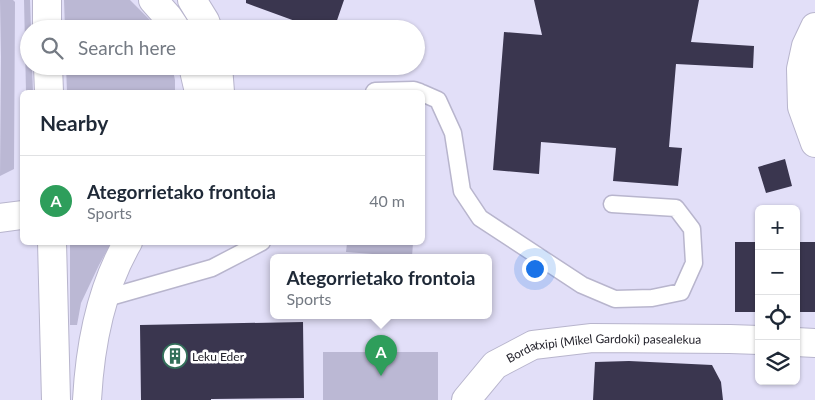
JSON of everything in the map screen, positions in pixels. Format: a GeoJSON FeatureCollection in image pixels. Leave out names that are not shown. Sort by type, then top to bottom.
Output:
{"type":"FeatureCollection","features":[{"type":"Feature","properties":{"kind":"main road"},"geometry":{"type":"LineString","coordinates":[[47,0],[47,20]]}},
{"type":"Feature","properties":{"kind":"main road"},"geometry":{"type":"LineString","coordinates":[[153,0],[170,20]]}},
{"type":"Feature","properties":{"kind":"main road"},"geometry":{"type":"LineString","coordinates":[[192,0],[204,20]]}},
{"type":"Feature","properties":{"kind":"main road"},"geometry":{"type":"LineString","coordinates":[[815,27],[806,46],[801,69],[802,107],[815,143]]}},
{"type":"Feature","properties":{"kind":"main road"},"geometry":{"type":"LineString","coordinates":[[48,75],[49,90]]}},
{"type":"Feature","properties":{"kind":"main road"},"geometry":{"type":"LineString","coordinates":[[195,75],[199,90]]}},
{"type":"Feature","properties":{"kind":"main road"},"geometry":{"type":"LineString","coordinates":[[219,75],[220,90]]}},
{"type":"Feature","properties":{"kind":"main road"},"geometry":{"type":"LineString","coordinates":[[0,218],[20,215]]}},
{"type":"Feature","properties":{"kind":"main road"},"geometry":{"type":"LineString","coordinates":[[52,245],[56,400]]}},
{"type":"Feature","properties":{"kind":"main road"},"geometry":{"type":"LineString","coordinates":[[87,400],[89,368],[95,329],[103,299],[126,245]]}},
{"type":"Feature","properties":{"kind":"main road","name":"Bordatxipi (Mikel Gardoki) pasealekua"},"geometry":{"type":"LineString","coordinates":[[466,400],[495,365],[533,345],[592,338],[755,340]]}},
{"type":"Feature","properties":{"kind":"main road"},"geometry":{"type":"LineString","coordinates":[[800,342],[815,343]]}},
{"type":"Feature","properties":{"kind":"lane"},"geometry":{"type":"LineString","coordinates":[[425,95],[438,100],[453,133],[462,191],[480,218],[582,285],[615,299],[652,298],[681,292],[694,263],[692,229],[676,208],[612,204]]}},
{"type":"Feature","properties":{"kind":"lane"},"geometry":{"type":"LineString","coordinates":[[103,299],[212,268],[256,245]]}},
{"type":"Feature","properties":{"kind":"shaded area"},"geometry":{"type":"Polygon","coordinates":[[[0,0],[13,0],[15,2],[14,169],[0,176],[1,57],[0,0]]]}},
{"type":"Feature","properties":{"kind":"shaded area"},"geometry":{"type":"Polygon","coordinates":[[[24,0],[30,0],[31,20],[24,20],[24,0]]]}},
{"type":"Feature","properties":{"kind":"shaded area"},"geometry":{"type":"Polygon","coordinates":[[[64,0],[130,0],[150,20],[65,20],[64,0]]]}},
{"type":"Feature","properties":{"kind":"shaded area"},"geometry":{"type":"Polygon","coordinates":[[[26,75],[32,75],[33,90],[26,90],[26,75]]]}},
{"type":"Feature","properties":{"kind":"shaded area"},"geometry":{"type":"Polygon","coordinates":[[[66,75],[174,75],[175,80],[175,90],[67,90],[66,75]]]}},
{"type":"Feature","properties":{"kind":"shaded area"},"geometry":{"type":"Polygon","coordinates":[[[70,245],[110,245],[81,303],[77,325],[70,325],[70,245]]]}},
{"type":"Feature","properties":{"kind":"shaded area"},"geometry":{"type":"Polygon","coordinates":[[[347,245],[413,245],[412,254],[346,252],[347,245]]]}},
{"type":"Feature","properties":{"kind":"shaded area"},"geometry":{"type":"Polygon","coordinates":[[[323,352],[438,352],[438,400],[323,400],[323,352]]]}},
{"type":"Feature","properties":{"kind":"building"},"geometry":{"type":"Polygon","coordinates":[[[246,0],[344,0],[337,20],[292,20],[246,3],[246,0]]]}},
{"type":"Feature","properties":{"kind":"building"},"geometry":{"type":"Polygon","coordinates":[[[534,0],[699,0],[691,42],[754,46],[753,68],[676,64],[669,147],[682,148],[678,186],[613,181],[616,148],[541,142],[539,174],[493,170],[504,32],[542,35],[534,0]]]}},
{"type":"Feature","properties":{"kind":"building"},"geometry":{"type":"Polygon","coordinates":[[[785,159],[792,186],[766,193],[758,167],[785,159]]]}},
{"type":"Feature","properties":{"kind":"building"},"geometry":{"type":"Polygon","coordinates":[[[735,242],[755,242],[755,312],[735,312],[735,242]]]}},
{"type":"Feature","properties":{"kind":"building"},"geometry":{"type":"Polygon","coordinates":[[[800,242],[815,242],[815,312],[800,312],[800,242]]]}},
{"type":"Feature","properties":{"kind":"building"},"geometry":{"type":"Polygon","coordinates":[[[303,322],[304,398],[141,400],[140,325],[303,322]]]}},
{"type":"Feature","properties":{"kind":"building"},"geometry":{"type":"Polygon","coordinates":[[[629,361],[712,365],[721,382],[723,400],[593,400],[595,362],[629,361]]]}},
{"type":"Feature","properties":{"kind":"place","name":"Leku Eder"},"geometry":{"type":"Point","coordinates":[175,356]}},
{"type":"Feature","properties":{"kind":"place","name":"Ategorrietako frontoia"},"geometry":{"type":"Point","coordinates":[381,376]}}]}
